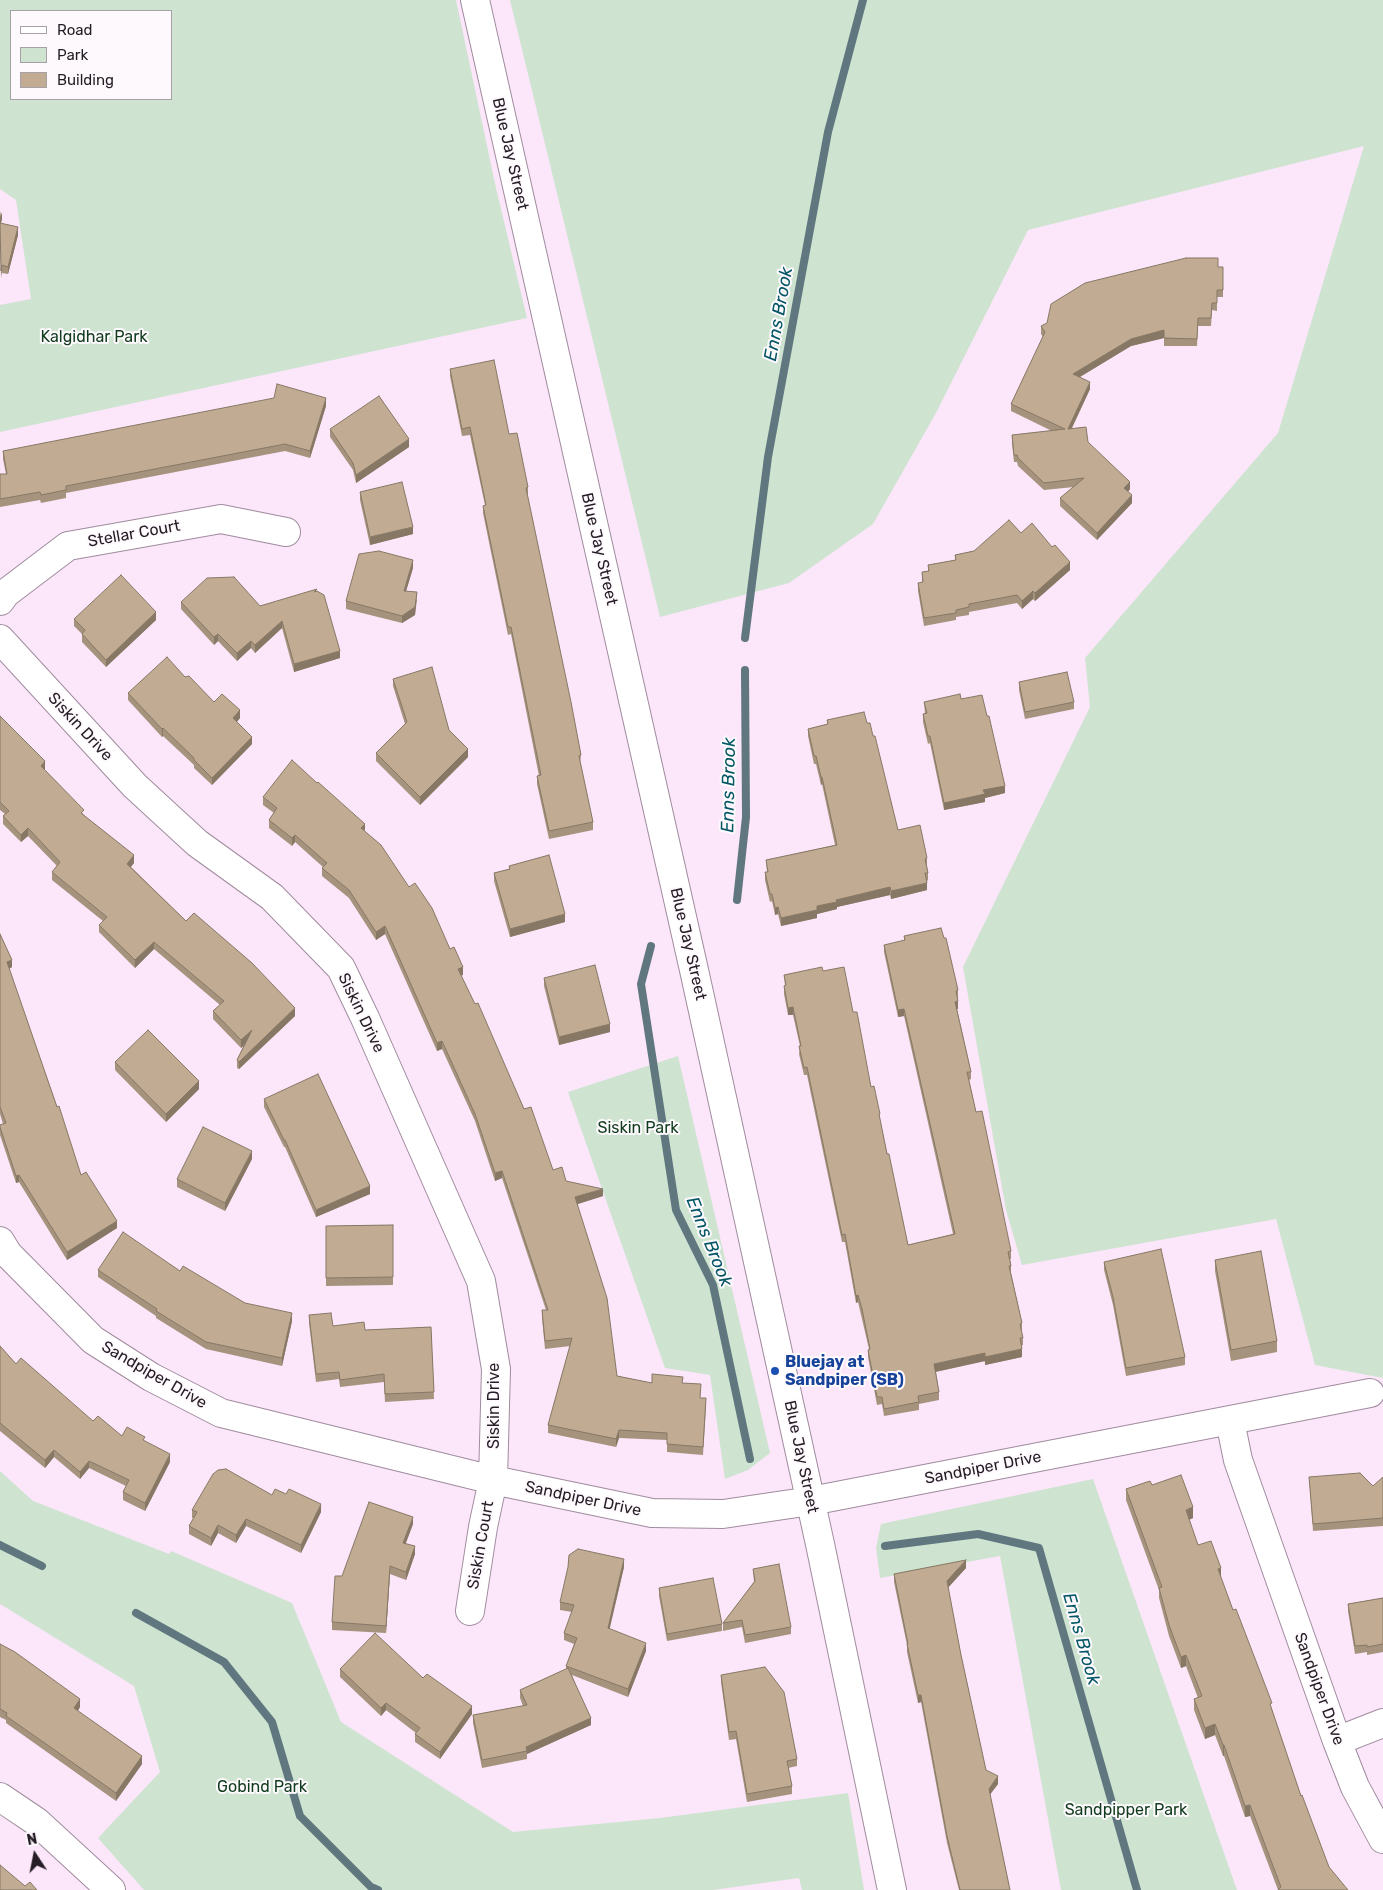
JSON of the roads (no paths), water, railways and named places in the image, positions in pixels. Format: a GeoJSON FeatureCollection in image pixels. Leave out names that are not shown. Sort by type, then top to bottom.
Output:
{"type":"FeatureCollection","features":[{"type":"Feature","properties":{"kind":"street","name":"Blue Jay Street"},"geometry":{"type":"LineString","coordinates":[[475,0],[694,970],[811,1501],[892,1890]]}},
{"type":"Feature","properties":{"kind":"street","name":"Stellar Court"},"geometry":{"type":"LineString","coordinates":[[0,601],[6,593],[68,546],[221,519],[286,532]]}},
{"type":"Feature","properties":{"kind":"street","name":"Siskin Drive"},"geometry":{"type":"LineString","coordinates":[[0,640],[135,786],[196,843],[272,897],[340,968],[365,1018],[481,1281],[496,1369],[493,1480]]}},
{"type":"Feature","properties":{"kind":"street","name":"Sandpiper Drive"},"geometry":{"type":"LineString","coordinates":[[0,1241],[8,1254],[93,1340],[151,1377],[222,1414],[493,1480],[652,1513],[723,1514],[811,1501],[1370,1393]]}},
{"type":"Feature","properties":{"kind":"street","name":"Sandpiper Drive"},"geometry":{"type":"LineString","coordinates":[[1230,1421],[1238,1460],[1337,1741],[1354,1787],[1383,1839]]}},
{"type":"Feature","properties":{"kind":"street","name":"Siskin Court"},"geometry":{"type":"LineString","coordinates":[[470,1611],[483,1527],[493,1480]]}},
{"type":"Feature","properties":{"kind":"street"},"geometry":{"type":"LineString","coordinates":[[1337,1741],[1383,1723]]}},
{"type":"Feature","properties":{"kind":"street"},"geometry":{"type":"LineString","coordinates":[[0,1797],[37,1822],[111,1890]]}},
{"type":"Feature","properties":{"kind":"waterway","name":"Enns Brook"},"geometry":{"type":"LineString","coordinates":[[745,638],[768,457],[828,132],[863,0]]}},
{"type":"Feature","properties":{"kind":"waterway","name":"Enns Brook"},"geometry":{"type":"LineString","coordinates":[[737,900],[746,817],[745,670]]}},
{"type":"Feature","properties":{"kind":"waterway","name":"Enns Brook"},"geometry":{"type":"LineString","coordinates":[[651,946],[641,984],[676,1210],[713,1285],[750,1459]]}},
{"type":"Feature","properties":{"kind":"waterway","name":"Enns Brook"},"geometry":{"type":"LineString","coordinates":[[885,1546],[978,1534],[1039,1548],[1137,1890]]}},
{"type":"Feature","properties":{"kind":"waterway"},"geometry":{"type":"LineString","coordinates":[[0,1545],[42,1566]]}},
{"type":"Feature","properties":{"kind":"waterway"},"geometry":{"type":"LineString","coordinates":[[136,1613],[224,1662],[272,1722],[300,1816],[371,1887],[378,1890]]}},
{"type":"Feature","properties":{"kind":"place","name":"Bluejay at Sandpiper (SB)"},"geometry":{"type":"Point","coordinates":[775,1371]}},
{"type":"Feature","properties":{"kind":"park label","name":"Kalgidhar Park"},"geometry":{"type":"Point","coordinates":[94,337]}},
{"type":"Feature","properties":{"kind":"park label","name":"Siskin Park"},"geometry":{"type":"Point","coordinates":[638,1128]}},
{"type":"Feature","properties":{"kind":"park label","name":"Gobind Park"},"geometry":{"type":"Point","coordinates":[262,1787]}},
{"type":"Feature","properties":{"kind":"park label","name":"Sandpipper Park"},"geometry":{"type":"Point","coordinates":[1126,1810]}}]}
